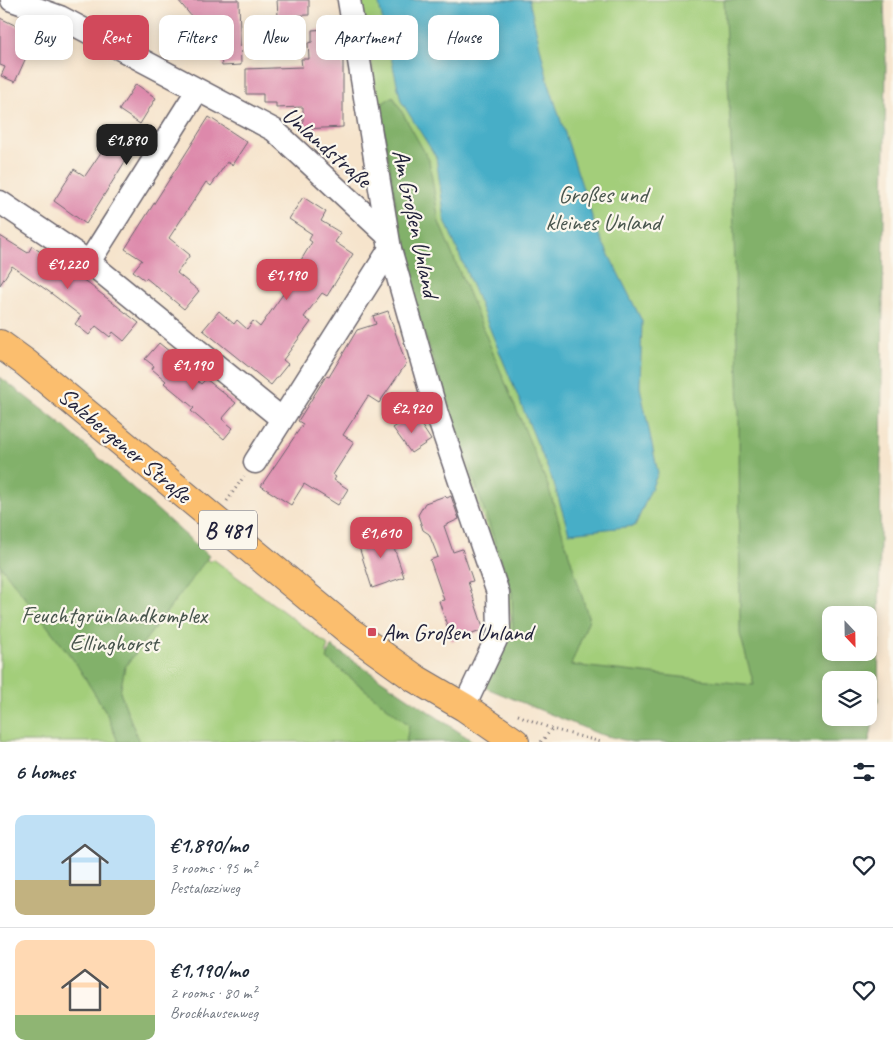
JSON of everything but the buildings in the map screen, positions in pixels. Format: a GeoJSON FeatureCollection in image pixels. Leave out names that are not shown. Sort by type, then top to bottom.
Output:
{"type":"FeatureCollection","features":[{"type":"Feature","properties":{"kind":"main road","name":"Salzbergener Straße"},"geometry":{"type":"LineString","coordinates":[[0,344],[72,400],[349,631],[416,679],[464,707],[515,742]]}},
{"type":"Feature","properties":{"kind":"street","name":"Unlandstraße"},"geometry":{"type":"LineString","coordinates":[[12,0],[60,17],[274,130],[388,242]]}},
{"type":"Feature","properties":{"kind":"street","name":"Am Großen Unland"},"geometry":{"type":"LineString","coordinates":[[349,0],[388,242],[437,414],[498,594],[499,632],[464,707]]}},
{"type":"Feature","properties":{"kind":"street"},"geometry":{"type":"LineString","coordinates":[[89,262],[197,90]]}},
{"type":"Feature","properties":{"kind":"street"},"geometry":{"type":"LineString","coordinates":[[0,202],[89,262],[282,419]]}},
{"type":"Feature","properties":{"kind":"street"},"geometry":{"type":"LineString","coordinates":[[255,462],[388,242]]}},
{"type":"Feature","properties":{"kind":"path"},"geometry":{"type":"LineString","coordinates":[[227,501],[255,462]]}},
{"type":"Feature","properties":{"kind":"path"},"geometry":{"type":"LineString","coordinates":[[516,714],[552,729],[601,742]]}},
{"type":"Feature","properties":{"kind":"path"},"geometry":{"type":"LineString","coordinates":[[541,742],[552,729]]}},
{"type":"Feature","properties":{"kind":"green space","name":"Großes und kleines Unland"},"geometry":{"type":"Polygon","coordinates":[[[358,0],[800,0],[810,742],[485,678],[511,619],[502,574],[416,320],[403,268],[371,60],[418,60],[418,15],[361,15],[358,0]]]}},
{"type":"Feature","properties":{"kind":"green space"},"geometry":{"type":"Polygon","coordinates":[[[724,0],[884,0],[886,60],[878,700],[877,705],[877,671],[822,671],[822,726],[872,726],[869,742],[632,742],[599,734],[484,687],[513,632],[512,592],[409,288],[380,105],[393,96],[429,160],[439,222],[548,486],[589,619],[571,665],[754,685],[740,634],[739,414],[732,163],[724,0]]]}},
{"type":"Feature","properties":{"kind":"green space"},"geometry":{"type":"Polygon","coordinates":[[[0,377],[62,425],[209,556],[125,667],[120,692],[139,742],[118,742],[106,712],[75,662],[0,565],[0,377]]]}},
{"type":"Feature","properties":{"kind":"green space","name":"Feuchtgrünlandkomplex Ellinghorst"},"geometry":{"type":"Polygon","coordinates":[[[0,386],[177,532],[210,562],[213,559],[328,645],[326,653],[369,683],[428,742],[0,742],[0,386]]]}},
{"type":"Feature","properties":{"kind":"green space"},"geometry":{"type":"Polygon","coordinates":[[[331,646],[474,742],[406,742],[409,725],[327,659],[331,646]]]}},
{"type":"Feature","properties":{"kind":"water"},"geometry":{"type":"Polygon","coordinates":[[[378,0],[529,0],[548,81],[596,229],[642,321],[640,387],[658,473],[635,526],[569,533],[554,484],[445,220],[436,157],[401,101],[392,60],[418,60],[418,15],[381,15],[378,0]]]}},
{"type":"Feature","properties":{"kind":"place","name":"Am Großen Unland"},"geometry":{"type":"Point","coordinates":[372,632]}}]}
